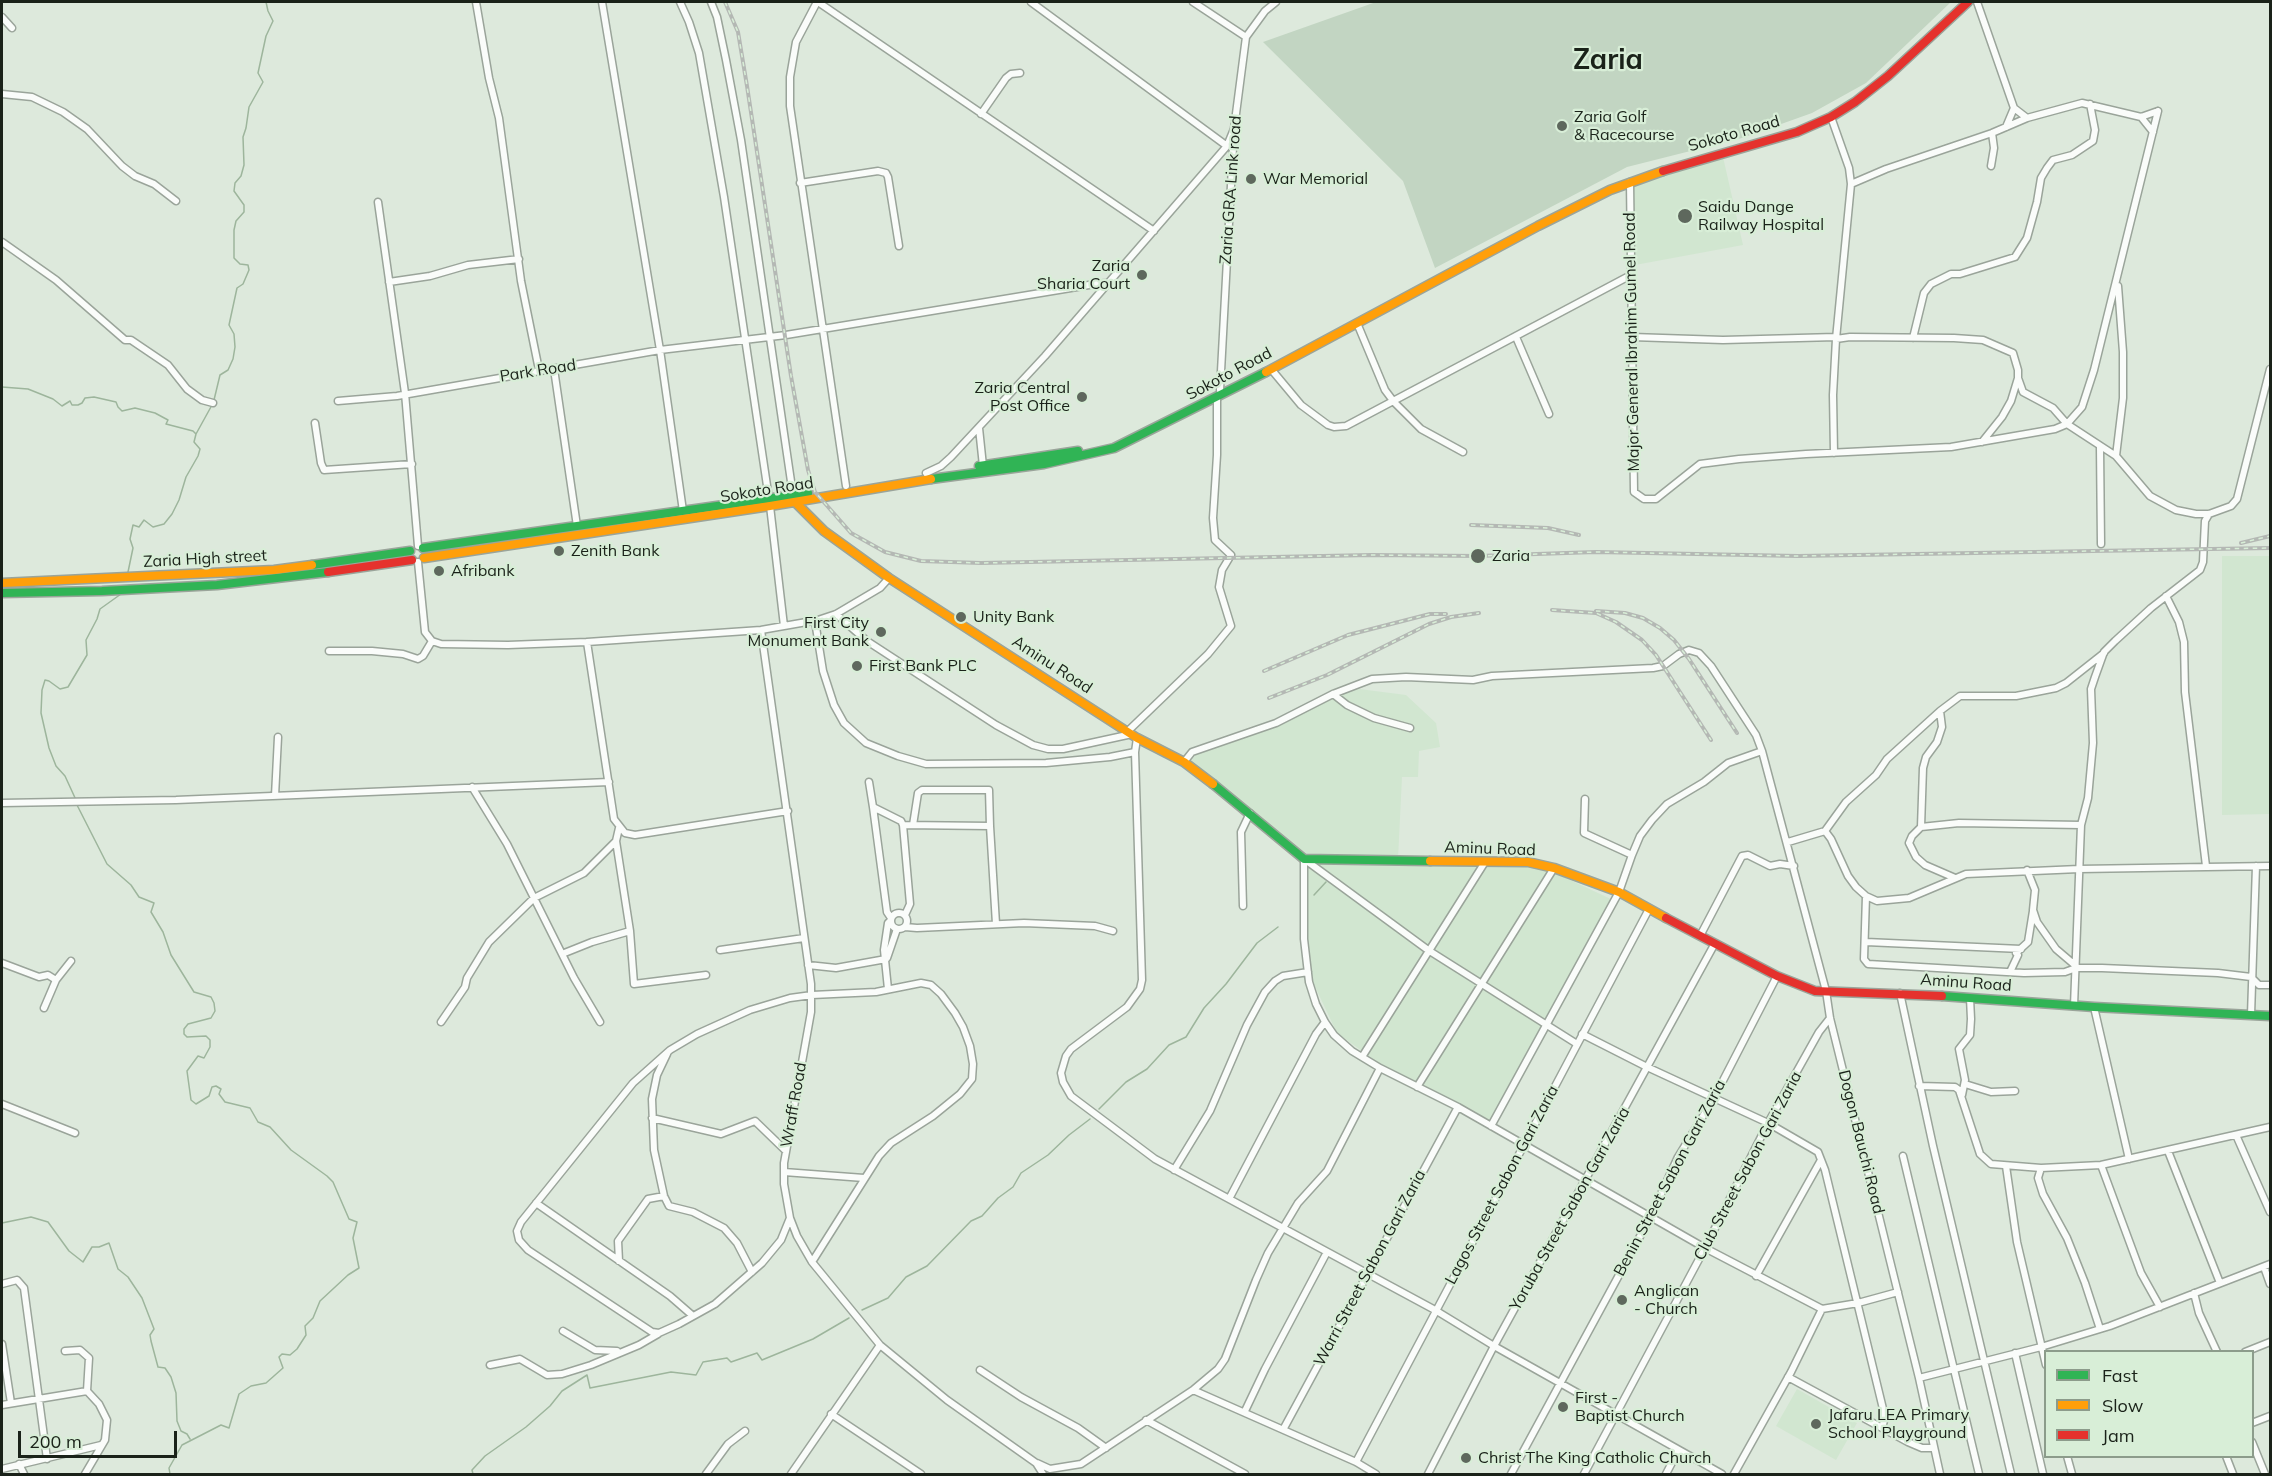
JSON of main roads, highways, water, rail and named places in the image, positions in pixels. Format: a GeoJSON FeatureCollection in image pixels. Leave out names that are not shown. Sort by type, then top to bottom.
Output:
{"type":"FeatureCollection","features":[{"type":"Feature","properties":{"kind":"main road","name":"Sokoto Road"},"geometry":{"type":"LineString","coordinates":[[794,498],[1044,464],[1099,453],[1131,441],[1536,220],[1608,184],[1668,163],[1795,126],[1828,112],[1852,97],[1885,71],[1959,2]]}},
{"type":"Feature","properties":{"kind":"main road","name":"Sokoto Road"},"geometry":{"type":"LineString","coordinates":[[417,554],[770,503],[846,486],[1071,453],[1112,442],[1271,369],[1538,225],[1630,182],[1788,135],[1830,117],[1855,102],[1888,76],[1968,2]]}},
{"type":"Feature","properties":{"kind":"main road","name":"Aminu Road"},"geometry":{"type":"LineString","coordinates":[[794,498],[824,531],[889,578],[1133,734],[1184,762],[1250,813],[1304,859],[1528,862],[1554,868],[1619,892],[1714,945],[1777,976],[1815,991],[1900,993],[2074,1006],[2271,1016]]}},
{"type":"Feature","properties":{"kind":"main road","name":"Sokoto Road"},"geometry":{"type":"LineString","coordinates":[[417,554],[577,526],[683,511],[770,503]]}},
{"type":"Feature","properties":{"kind":"main road","name":"Zaria High street"},"geometry":{"type":"LineString","coordinates":[[2,583],[274,570],[417,554]]}},
{"type":"Feature","properties":{"kind":"main road"},"geometry":{"type":"LineString","coordinates":[[2,593],[151,589],[293,577],[417,554]]}},
{"type":"Feature","properties":{"kind":"waterway"},"geometry":{"type":"LineString","coordinates":[[214,400],[220,375],[228,370],[233,359],[234,334],[229,325],[237,288],[243,284],[249,270],[248,265],[240,264],[234,258],[234,230],[236,221],[244,212],[244,205],[234,191],[235,183],[241,176],[244,165],[243,137],[249,107],[263,82],[258,73],[266,36],[273,21],[266,2]]}},
{"type":"Feature","properties":{"kind":"waterway"},"geometry":{"type":"LineString","coordinates":[[2,387],[28,389],[53,399],[62,406],[70,401],[72,405],[78,405],[85,398],[94,397],[116,402],[122,411],[135,408],[155,413],[168,420],[166,424],[193,431],[196,434]]}},
{"type":"Feature","properties":{"kind":"waterway"},"geometry":{"type":"LineString","coordinates":[[128,572],[133,548],[130,539],[133,525],[139,527],[144,520],[153,527],[164,524],[172,514],[186,477],[198,456],[200,449],[194,442],[196,434],[212,405]]}},
{"type":"Feature","properties":{"kind":"waterway"},"geometry":{"type":"LineString","coordinates":[[76,800],[65,776],[56,766],[49,748],[41,713],[42,690],[45,680],[60,689],[68,687],[87,655],[86,640],[100,609],[121,594]]}},
{"type":"Feature","properties":{"kind":"waterway"},"geometry":{"type":"LineString","coordinates":[[77,805],[107,864],[131,885],[139,897],[154,903],[151,912],[163,932],[171,955],[194,992],[211,997],[214,1003],[215,1011],[211,1018],[188,1024],[184,1029],[187,1037],[206,1036],[210,1040],[210,1047],[204,1058],[198,1056],[187,1071],[191,1100],[196,1104],[209,1096],[212,1087],[216,1086],[221,1089],[219,1094],[225,1102],[250,1108],[258,1122],[270,1127],[291,1150],[333,1182],[349,1219],[357,1222],[353,1238],[359,1268],[320,1301],[313,1318],[305,1326],[306,1335],[297,1349],[290,1355],[282,1354],[279,1357],[283,1368],[266,1383],[251,1386],[239,1394],[229,1428],[221,1425],[182,1445],[169,1468],[170,1474]]}},
{"type":"Feature","properties":{"kind":"waterway"},"geometry":{"type":"LineString","coordinates":[[1314,895],[1326,882]]}},
{"type":"Feature","properties":{"kind":"waterway"},"geometry":{"type":"LineString","coordinates":[[1099,1109],[1126,1082],[1147,1069],[1169,1045],[1186,1037],[1204,1008],[1226,984],[1257,943],[1278,927]]}},
{"type":"Feature","properties":{"kind":"waterway"},"geometry":{"type":"LineString","coordinates":[[862,1310],[888,1298],[906,1277],[927,1266],[971,1221],[982,1216],[998,1198],[1013,1187],[1021,1173],[1048,1155],[1090,1119]]}},
{"type":"Feature","properties":{"kind":"waterway"},"geometry":{"type":"LineString","coordinates":[[2,1223],[31,1217],[48,1222],[69,1251],[83,1262],[92,1247],[109,1243],[118,1269],[128,1277],[142,1298],[154,1329],[150,1335],[158,1367],[165,1368],[171,1377],[176,1393],[177,1421],[181,1431],[190,1439]]}},
{"type":"Feature","properties":{"kind":"waterway"},"geometry":{"type":"LineString","coordinates":[[473,1474],[472,1470],[485,1456],[526,1427],[550,1406],[562,1391],[587,1375],[590,1388],[671,1372],[696,1375],[703,1362],[727,1358],[731,1362],[757,1353],[762,1360],[813,1339],[849,1318]]}},
{"type":"Feature","properties":{"kind":"railway"},"geometry":{"type":"LineString","coordinates":[[725,2],[738,32],[791,376],[808,470],[815,492],[851,533],[885,552],[921,561],[981,563],[1371,555],[1478,556],[1596,552],[1798,556],[2270,548]]}},
{"type":"Feature","properties":{"kind":"railway"},"geometry":{"type":"LineString","coordinates":[[1471,525],[1548,528],[1579,535]]}},
{"type":"Feature","properties":{"kind":"railway"},"geometry":{"type":"LineString","coordinates":[[2241,543],[2270,536]]}},
{"type":"Feature","properties":{"kind":"railway"},"geometry":{"type":"LineString","coordinates":[[1552,610],[1596,613],[1616,622],[1642,640],[1656,655],[1711,740]]}},
{"type":"Feature","properties":{"kind":"railway"},"geometry":{"type":"LineString","coordinates":[[1596,611],[1625,613],[1643,618],[1674,640],[1737,733]]}},
{"type":"Feature","properties":{"kind":"railway"},"geometry":{"type":"LineString","coordinates":[[1269,698],[1327,675],[1429,624],[1451,617],[1479,613]]}},
{"type":"Feature","properties":{"kind":"railway"},"geometry":{"type":"LineString","coordinates":[[1264,671],[1348,635],[1430,614],[1446,614]]}},
{"type":"Feature","properties":{"kind":"place","name":"Zaria Golf & Racecourse"},"geometry":{"type":"Point","coordinates":[1562,126]}},
{"type":"Feature","properties":{"kind":"place","name":"War Memorial"},"geometry":{"type":"Point","coordinates":[1251,179]}},
{"type":"Feature","properties":{"kind":"place","name":"Saidu Dange Railway Hospital"},"geometry":{"type":"Point","coordinates":[1685,216]}},
{"type":"Feature","properties":{"kind":"place","name":"Zaria Sharia Court"},"geometry":{"type":"Point","coordinates":[1142,275]}},
{"type":"Feature","properties":{"kind":"place","name":"Zaria Central Post Office"},"geometry":{"type":"Point","coordinates":[1082,397]}},
{"type":"Feature","properties":{"kind":"place","name":"Zenith Bank"},"geometry":{"type":"Point","coordinates":[559,551]}},
{"type":"Feature","properties":{"kind":"place","name":"Zaria"},"geometry":{"type":"Point","coordinates":[1478,556]}},
{"type":"Feature","properties":{"kind":"place","name":"Afribank"},"geometry":{"type":"Point","coordinates":[439,571]}},
{"type":"Feature","properties":{"kind":"place","name":"Unity Bank"},"geometry":{"type":"Point","coordinates":[961,617]}},
{"type":"Feature","properties":{"kind":"place","name":"First City Monument Bank"},"geometry":{"type":"Point","coordinates":[881,632]}},
{"type":"Feature","properties":{"kind":"place","name":"First Bank PLC"},"geometry":{"type":"Point","coordinates":[857,666]}},
{"type":"Feature","properties":{"kind":"place","name":"Anglican - Church"},"geometry":{"type":"Point","coordinates":[1622,1300]}},
{"type":"Feature","properties":{"kind":"place","name":"First - Baptist Church"},"geometry":{"type":"Point","coordinates":[1563,1407]}},
{"type":"Feature","properties":{"kind":"place","name":"Jafaru LEA Primary School Playground"},"geometry":{"type":"Point","coordinates":[1816,1424]}},
{"type":"Feature","properties":{"kind":"place","name":"Christ The King Catholic Church"},"geometry":{"type":"Point","coordinates":[1466,1458]}},
{"type":"Feature","properties":{"kind":"district","name":"Zaria"},"geometry":{"type":"Point","coordinates":[1608,61]}}]}
